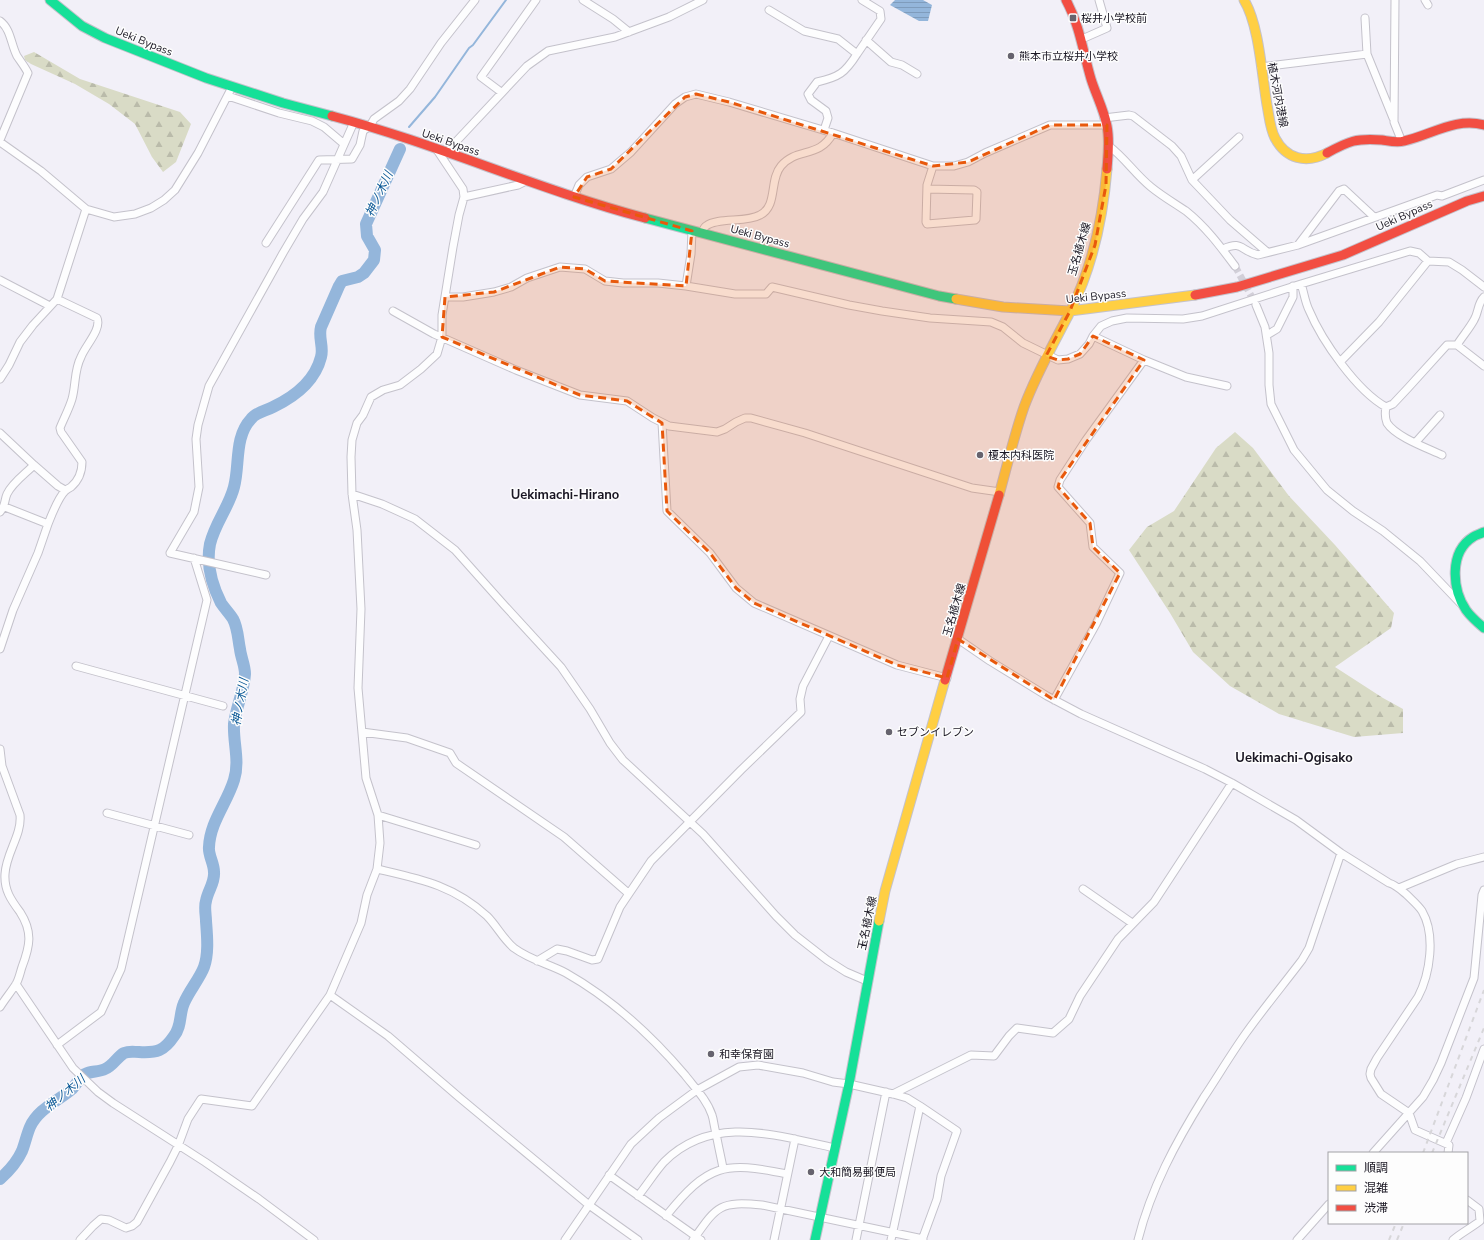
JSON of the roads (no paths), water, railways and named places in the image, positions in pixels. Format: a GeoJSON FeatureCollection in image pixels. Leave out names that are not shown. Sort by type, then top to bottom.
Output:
{"type":"FeatureCollection","features":[{"type":"Feature","properties":{"kind":"main road","name":"Ueki Bypass"},"geometry":{"type":"LineString","coordinates":[[50,0],[82,26],[105,38],[232,87],[283,103],[370,126],[574,197],[692,231],[939,296],[1003,307],[1070,312],[1182,298],[1237,287],[1343,255],[1467,201],[1484,196]]}},
{"type":"Feature","properties":{"kind":"main road","name":"玉名植木線"},"geometry":{"type":"LineString","coordinates":[[815,1240],[849,1084],[867,981],[886,891],[1024,408],[1046,356],[1070,312],[1085,277],[1095,245],[1106,185],[1109,146],[1106,122],[1091,79],[1082,39],[1071,9],[1066,0]]}},
{"type":"Feature","properties":{"kind":"main road","name":"植木河内港線"},"geometry":{"type":"LineString","coordinates":[[1244,0],[1249,8],[1256,35],[1269,118],[1274,137],[1282,148],[1295,157],[1307,160],[1318,158],[1347,142],[1363,139],[1402,142],[1458,123],[1477,123],[1484,125]]}},
{"type":"Feature","properties":{"kind":"main road"},"geometry":{"type":"LineString","coordinates":[[1484,532],[1475,535],[1466,543],[1458,555],[1454,569],[1458,592],[1465,609],[1484,628]]}},
{"type":"Feature","properties":{"kind":"street"},"geometry":{"type":"LineString","coordinates":[[266,243],[319,160],[352,159],[360,145],[363,131],[370,126],[374,119],[399,101],[410,89],[441,43],[475,0]]}},
{"type":"Feature","properties":{"kind":"street"},"geometry":{"type":"LineString","coordinates":[[501,92],[481,77],[536,0]]}},
{"type":"Feature","properties":{"kind":"street"},"geometry":{"type":"LineString","coordinates":[[583,0],[613,19],[628,32]]}},
{"type":"Feature","properties":{"kind":"street"},"geometry":{"type":"LineString","coordinates":[[449,154],[451,147],[501,92],[527,66],[548,51],[615,37],[669,17],[703,0]]}},
{"type":"Feature","properties":{"kind":"street"},"geometry":{"type":"LineString","coordinates":[[824,130],[828,118],[826,111],[811,100],[808,94],[816,82],[827,80],[844,72],[881,19],[880,11],[862,0]]}},
{"type":"Feature","properties":{"kind":"street"},"geometry":{"type":"LineString","coordinates":[[1082,39],[1107,28],[1099,0]]}},
{"type":"Feature","properties":{"kind":"street"},"geometry":{"type":"LineString","coordinates":[[1394,122],[1395,0]]}},
{"type":"Feature","properties":{"kind":"street"},"geometry":{"type":"LineString","coordinates":[[769,10],[804,31],[838,39],[857,54]]}},
{"type":"Feature","properties":{"kind":"street"},"geometry":{"type":"LineString","coordinates":[[1365,18],[1367,54],[1402,142]]}},
{"type":"Feature","properties":{"kind":"street"},"geometry":{"type":"LineString","coordinates":[[0,21],[10,34],[13,47],[28,73],[0,141],[41,171],[86,209],[107,216],[119,217],[135,214],[151,208],[164,200],[175,190],[182,181],[232,87]]}},
{"type":"Feature","properties":{"kind":"street"},"geometry":{"type":"LineString","coordinates":[[866,40],[891,62],[902,65],[917,74]]}},
{"type":"Feature","properties":{"kind":"street"},"geometry":{"type":"LineString","coordinates":[[1261,67],[1367,54]]}},
{"type":"Feature","properties":{"kind":"street"},"geometry":{"type":"LineString","coordinates":[[574,197],[579,185],[587,176],[600,174],[611,169],[630,152],[675,104],[685,97],[696,94],[729,102],[834,133],[934,166],[954,166],[968,162],[985,153],[1050,125],[1106,122],[1129,115],[1133,116],[1172,146],[1181,156],[1192,180],[1230,220],[1267,252]]}},
{"type":"Feature","properties":{"kind":"street"},"geometry":{"type":"LineString","coordinates":[[228,96],[279,113],[312,121],[324,127],[344,144]]}},
{"type":"Feature","properties":{"kind":"street"},"geometry":{"type":"LineString","coordinates":[[266,575],[170,553],[194,512],[199,487],[196,439],[209,386],[283,253],[303,219],[323,192],[354,122]]}},
{"type":"Feature","properties":{"kind":"street"},"geometry":{"type":"LineString","coordinates":[[702,233],[704,226],[711,223],[752,218],[761,215],[772,201],[776,172],[787,159],[821,148],[829,142],[834,133]]}},
{"type":"Feature","properties":{"kind":"street"},"geometry":{"type":"LineString","coordinates":[[1192,180],[1238,137]]}},
{"type":"Feature","properties":{"kind":"street"},"geometry":{"type":"LineString","coordinates":[[1109,146],[1119,154],[1151,187],[1187,212],[1216,240],[1235,266]]}},
{"type":"Feature","properties":{"kind":"street"},"geometry":{"type":"LineString","coordinates":[[80,1240],[101,1219],[109,1220],[126,1228],[137,1222],[159,1184],[178,1146],[188,1119],[201,1099],[252,1106],[330,995],[362,923],[367,895],[377,869],[380,843],[378,815],[366,778],[362,746],[358,688],[360,601],[357,530],[352,494],[350,457],[352,440],[357,423],[363,415],[371,397],[383,390],[400,385],[421,369],[437,354],[442,337],[442,315],[459,215],[464,197],[463,189],[437,150]]}},
{"type":"Feature","properties":{"kind":"street"},"geometry":{"type":"LineString","coordinates":[[926,189],[974,190],[977,192],[976,219],[927,224],[926,189],[934,166]]}},
{"type":"Feature","properties":{"kind":"street"},"geometry":{"type":"LineString","coordinates":[[1222,249],[1233,244],[1252,254],[1258,255],[1298,245],[1374,217],[1437,195],[1442,196],[1484,180]]}},
{"type":"Feature","properties":{"kind":"street"},"geometry":{"type":"LineString","coordinates":[[464,197],[518,185],[526,181]]}},
{"type":"Feature","properties":{"kind":"street"},"geometry":{"type":"LineString","coordinates":[[1298,245],[1339,190],[1344,189],[1374,217]]}},
{"type":"Feature","properties":{"kind":"street"},"geometry":{"type":"LineString","coordinates":[[0,379],[9,365],[20,342],[32,326],[57,299],[86,209]]}},
{"type":"Feature","properties":{"kind":"street"},"geometry":{"type":"LineString","coordinates":[[686,286],[692,231]]}},
{"type":"Feature","properties":{"kind":"street"},"geometry":{"type":"LineString","coordinates":[[445,297],[463,297],[494,292],[512,287],[527,278],[560,267],[585,269],[605,281],[623,283],[658,283],[736,294],[766,294],[772,287],[849,306],[930,318],[991,322],[1003,327],[1023,343],[1040,351],[1046,356],[1058,360],[1068,359],[1080,354],[1101,326],[1112,321],[1127,318],[1183,319],[1202,316],[1410,250],[1419,254],[1428,261],[1449,262],[1484,287]]}},
{"type":"Feature","properties":{"kind":"street"},"geometry":{"type":"LineString","coordinates":[[1340,362],[1379,322],[1428,261]]}},
{"type":"Feature","properties":{"kind":"street"},"geometry":{"type":"LineString","coordinates":[[0,280],[50,306]]}},
{"type":"Feature","properties":{"kind":"street"},"geometry":{"type":"LineString","coordinates":[[1301,284],[1308,308],[1323,338],[1340,362],[1379,404],[1386,407],[1393,404],[1444,346],[1449,344],[1457,345],[1484,366]]}},
{"type":"Feature","properties":{"kind":"street"},"geometry":{"type":"LineString","coordinates":[[1266,335],[1277,329],[1293,297],[1293,286]]}},
{"type":"Feature","properties":{"kind":"street"},"geometry":{"type":"LineString","coordinates":[[1457,345],[1474,321],[1478,306],[1484,297]]}},
{"type":"Feature","properties":{"kind":"street"},"geometry":{"type":"LineString","coordinates":[[0,649],[13,610],[38,553],[55,508],[65,490],[74,484],[80,475],[82,462],[61,432],[60,428],[72,398],[74,377],[80,357],[99,323],[97,318],[57,299]]}},
{"type":"Feature","properties":{"kind":"street"},"geometry":{"type":"LineString","coordinates":[[1256,305],[1265,327],[1269,353],[1269,385],[1271,404],[1294,450],[1328,490],[1353,512],[1383,531],[1420,561],[1465,609]]}},
{"type":"Feature","properties":{"kind":"street"},"geometry":{"type":"LineString","coordinates":[[393,311],[424,329],[516,370],[580,395],[627,401],[669,426],[717,432],[736,422],[746,418],[751,418],[804,433],[972,488],[1000,492]]}},
{"type":"Feature","properties":{"kind":"street"},"geometry":{"type":"LineString","coordinates":[[1093,336],[1144,360],[1186,376],[1227,386]]}},
{"type":"Feature","properties":{"kind":"street"},"geometry":{"type":"LineString","coordinates":[[1054,700],[1096,624],[1120,573],[1093,547],[1090,523],[1058,487],[1060,480],[1086,440],[1144,360]]}},
{"type":"Feature","properties":{"kind":"street"},"geometry":{"type":"LineString","coordinates":[[1386,407],[1385,414],[1387,422],[1391,427],[1398,433],[1416,443],[1442,455]]}},
{"type":"Feature","properties":{"kind":"street"},"geometry":{"type":"LineString","coordinates":[[1416,443],[1440,414]]}},
{"type":"Feature","properties":{"kind":"street"},"geometry":{"type":"LineString","coordinates":[[662,423],[667,511],[710,553],[736,588],[754,603],[829,636],[897,665],[946,678]]}},
{"type":"Feature","properties":{"kind":"street"},"geometry":{"type":"LineString","coordinates":[[0,433],[34,465],[58,486],[65,490]]}},
{"type":"Feature","properties":{"kind":"street"},"geometry":{"type":"LineString","coordinates":[[34,465],[7,494],[2,509],[48,524]]}},
{"type":"Feature","properties":{"kind":"street"},"geometry":{"type":"LineString","coordinates":[[352,494],[382,504],[415,519],[455,550],[504,606],[561,666],[590,709],[610,743],[623,760],[690,822],[776,916],[827,960],[846,972],[867,981]]}},
{"type":"Feature","properties":{"kind":"street"},"geometry":{"type":"LineString","coordinates":[[57,1045],[101,1012],[121,969],[207,600],[194,558]]}},
{"type":"Feature","properties":{"kind":"street"},"geometry":{"type":"LineString","coordinates":[[537,961],[557,950],[567,951],[592,960],[598,959],[620,907],[651,861],[666,844],[801,712],[800,699],[803,686],[829,636]]}},
{"type":"Feature","properties":{"kind":"street"},"geometry":{"type":"LineString","coordinates":[[958,639],[1054,700],[1107,726],[1205,769],[1296,820],[1340,853],[1399,888],[1421,910],[1426,921],[1430,942],[1428,970],[1423,988],[1377,1058],[1370,1074],[1381,1094],[1409,1113],[1415,1130],[1446,1143],[1449,1145],[1448,1152]]}},
{"type":"Feature","properties":{"kind":"street"},"geometry":{"type":"LineString","coordinates":[[76,666],[223,706]]}},
{"type":"Feature","properties":{"kind":"street"},"geometry":{"type":"LineString","coordinates":[[362,732],[407,738],[450,753],[456,763],[564,837],[628,893]]}},
{"type":"Feature","properties":{"kind":"street"},"geometry":{"type":"LineString","coordinates":[[0,750],[2,766],[20,815],[20,822],[12,844],[5,873],[6,884],[8,894],[26,921],[30,939],[27,955],[16,984],[6,996],[0,1007]]}},
{"type":"Feature","properties":{"kind":"street"},"geometry":{"type":"LineString","coordinates":[[890,1093],[908,1088],[971,1055],[994,1056],[1017,1028],[1053,1033],[1069,1019],[1080,996],[1118,939],[1154,902],[1232,783]]}},
{"type":"Feature","properties":{"kind":"street"},"geometry":{"type":"LineString","coordinates":[[106,813],[189,835]]}},
{"type":"Feature","properties":{"kind":"street"},"geometry":{"type":"LineString","coordinates":[[378,815],[476,845]]}},
{"type":"Feature","properties":{"kind":"street"},"geometry":{"type":"LineString","coordinates":[[1138,1240],[1149,1201],[1166,1162],[1188,1124],[1243,1038],[1302,960],[1309,948],[1340,853]]}},
{"type":"Feature","properties":{"kind":"street"},"geometry":{"type":"LineString","coordinates":[[1399,888],[1457,864],[1484,857]]}},
{"type":"Feature","properties":{"kind":"street"},"geometry":{"type":"LineString","coordinates":[[377,869],[429,882],[468,900],[494,923],[504,937],[515,948],[537,961],[565,973],[610,1002],[642,1029],[706,1102],[713,1116],[723,1168]]}},
{"type":"Feature","properties":{"kind":"street"},"geometry":{"type":"LineString","coordinates":[[1083,889],[1132,923]]}},
{"type":"Feature","properties":{"kind":"street"},"geometry":{"type":"LineString","coordinates":[[1375,1152],[1423,1097],[1433,1080],[1474,978],[1482,895],[1484,890]]}},
{"type":"Feature","properties":{"kind":"street"},"geometry":{"type":"LineString","coordinates":[[16,984],[78,1074],[98,1092],[178,1146],[205,1162],[259,1199],[314,1240]]}},
{"type":"Feature","properties":{"kind":"street"},"geometry":{"type":"LineString","coordinates":[[330,995],[388,1036],[589,1205],[638,1240]]}},
{"type":"Feature","properties":{"kind":"street"},"geometry":{"type":"LineString","coordinates":[[1446,1143],[1466,1098],[1484,1049]]}},
{"type":"Feature","properties":{"kind":"street"},"geometry":{"type":"LineString","coordinates":[[568,1239],[589,1205],[609,1175],[631,1144],[659,1118],[697,1090],[739,1067],[758,1065],[803,1073],[833,1082],[890,1093],[907,1098],[957,1131],[941,1176],[937,1199],[922,1239],[762,1205],[742,1203],[723,1206],[709,1217],[696,1239],[609,1175]]}},
{"type":"Feature","properties":{"kind":"street"},"geometry":{"type":"LineString","coordinates":[[856,1240],[890,1093]]}},
{"type":"Feature","properties":{"kind":"street"},"geometry":{"type":"LineString","coordinates":[[891,1240],[920,1106]]}},
{"type":"Feature","properties":{"kind":"street"},"geometry":{"type":"LineString","coordinates":[[638,1196],[665,1162],[675,1153],[687,1145],[716,1134],[748,1131],[835,1148]]}},
{"type":"Feature","properties":{"kind":"street"},"geometry":{"type":"LineString","coordinates":[[774,1240],[795,1139]]}},
{"type":"Feature","properties":{"kind":"street"},"geometry":{"type":"LineString","coordinates":[[666,1216],[686,1191],[698,1181],[723,1168],[757,1168],[787,1174]]}},
{"type":"Feature","properties":{"kind":"street"},"geometry":{"type":"LineString","coordinates":[[1453,1240],[1480,1221],[1479,1209],[1468,1201]]}},
{"type":"Feature","properties":{"kind":"street"},"geometry":{"type":"LineString","coordinates":[[1297,1240],[1328,1205]]}},
{"type":"Feature","properties":{"kind":"water"},"geometry":{"type":"Polygon","coordinates":[[[895,0],[923,0],[932,5],[928,21],[919,21],[890,5],[895,0]]]}},
{"type":"Feature","properties":{"kind":"waterway"},"geometry":{"type":"LineString","coordinates":[[409,127],[435,97],[469,48],[473,45],[506,0]]}},
{"type":"Feature","properties":{"kind":"waterway","name":"神ノ木川"},"geometry":{"type":"LineString","coordinates":[[0,1179],[7,1173],[20,1155],[29,1130],[38,1115],[72,1089],[83,1075],[108,1068],[124,1053],[155,1051],[160,1050],[167,1045],[177,1032],[184,1003],[200,976],[206,962],[207,944],[205,903],[214,876],[214,869],[209,850],[210,838],[212,829],[231,788],[236,773],[234,724],[245,674],[235,623],[221,603],[213,582],[209,567],[210,544],[215,529],[232,494],[236,478],[238,452],[242,434],[246,426],[256,415],[289,398],[309,381],[318,366],[322,353],[320,335],[321,327],[339,286],[342,281],[358,277],[364,273],[374,260],[375,250],[367,236],[366,224],[400,149]]}},
{"type":"Feature","properties":{"kind":"tunnel"},"geometry":{"type":"LineString","coordinates":[[1235,266],[1256,305]]}},
{"type":"Feature","properties":{"kind":"railway"},"geometry":{"type":"LineString","coordinates":[[1423,1152],[1484,990]]}},
{"type":"Feature","properties":{"kind":"railway"},"geometry":{"type":"LineString","coordinates":[[1432,1152],[1484,1028]]}},
{"type":"Feature","properties":{"kind":"railway"},"geometry":{"type":"LineString","coordinates":[[1389,1240],[1396,1224]]}},
{"type":"Feature","properties":{"kind":"railway"},"geometry":{"type":"LineString","coordinates":[[1397,1240],[1404,1224]]}},
{"type":"Feature","properties":{"kind":"place","name":"桜井小学校前"},"geometry":{"type":"Point","coordinates":[1073,18]}},
{"type":"Feature","properties":{"kind":"place","name":"熊本市立桜井小学校"},"geometry":{"type":"Point","coordinates":[1011,56]}},
{"type":"Feature","properties":{"kind":"place","name":"榎本内科医院"},"geometry":{"type":"Point","coordinates":[980,455]}},
{"type":"Feature","properties":{"kind":"place","name":"セブンイレブン"},"geometry":{"type":"Point","coordinates":[889,732]}},
{"type":"Feature","properties":{"kind":"place","name":"和幸保育園"},"geometry":{"type":"Point","coordinates":[711,1054]}},
{"type":"Feature","properties":{"kind":"place","name":"大和簡易郵便局"},"geometry":{"type":"Point","coordinates":[811,1172]}},
{"type":"Feature","properties":{"kind":"district","name":"Uekimachi-Hirano"},"geometry":{"type":"Point","coordinates":[565,494]}},
{"type":"Feature","properties":{"kind":"district","name":"Uekimachi-Ogisako"},"geometry":{"type":"Point","coordinates":[1294,757]}}]}
